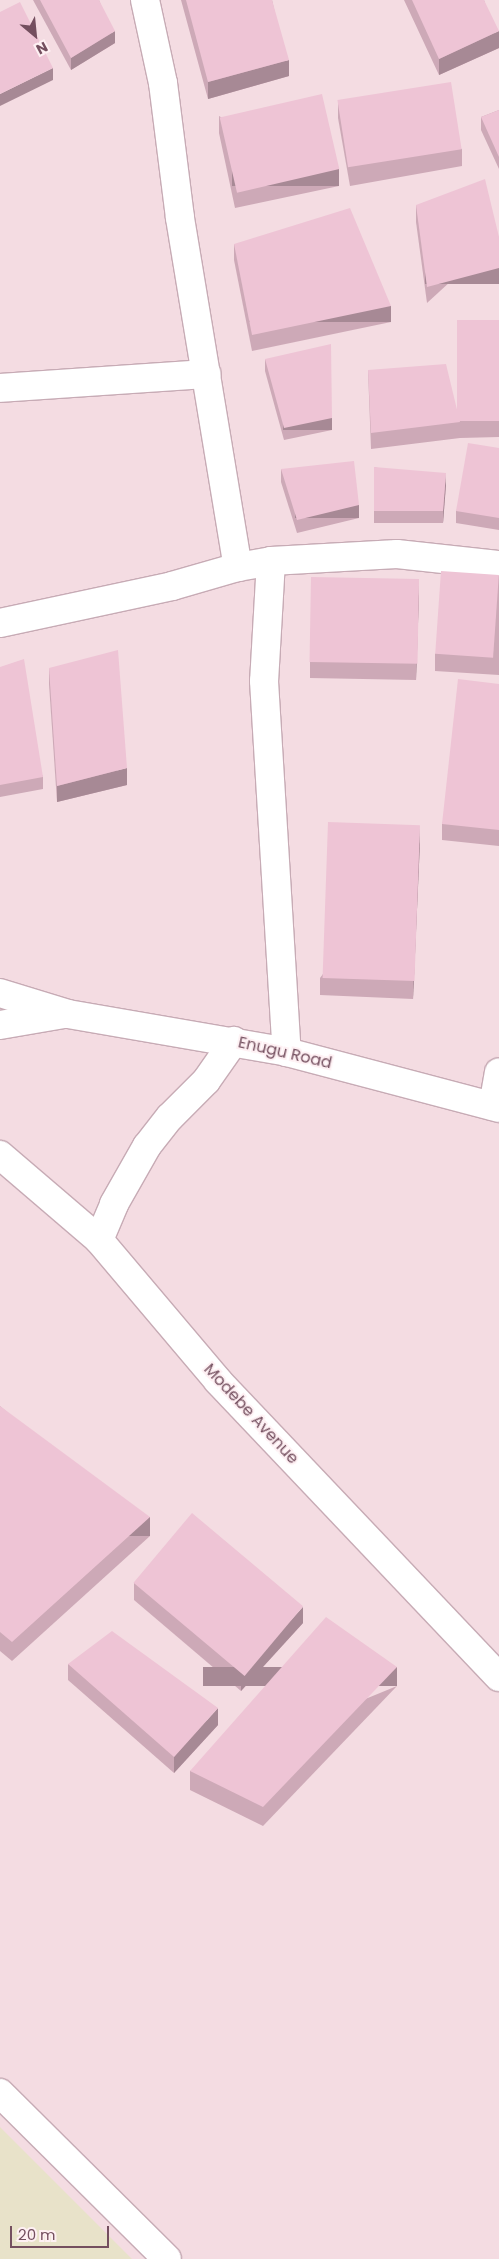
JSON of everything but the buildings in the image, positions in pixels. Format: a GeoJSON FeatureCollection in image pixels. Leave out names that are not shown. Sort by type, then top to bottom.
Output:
{"type":"FeatureCollection","features":[{"type":"Feature","properties":{"kind":"street"},"geometry":{"type":"LineString","coordinates":[[145,0],[164,83],[180,218],[238,567]]}},
{"type":"Feature","properties":{"kind":"street"},"geometry":{"type":"LineString","coordinates":[[0,388],[207,374]]}},
{"type":"Feature","properties":{"kind":"street"},"geometry":{"type":"LineString","coordinates":[[0,623],[172,586],[238,567],[271,561],[397,554],[499,565]]}},
{"type":"Feature","properties":{"kind":"street"},"geometry":{"type":"LineString","coordinates":[[271,561],[264,681],[287,1052]]}},
{"type":"Feature","properties":{"kind":"street"},"geometry":{"type":"LineString","coordinates":[[0,993],[68,1014]]}},
{"type":"Feature","properties":{"kind":"street"},"geometry":{"type":"LineString","coordinates":[[0,1025],[68,1014]]}},
{"type":"Feature","properties":{"kind":"street","name":"Enugu Road"},"geometry":{"type":"LineString","coordinates":[[68,1014],[234,1041],[287,1052],[496,1107]]}},
{"type":"Feature","properties":{"kind":"street"},"geometry":{"type":"LineString","coordinates":[[99,1240],[114,1204],[147,1146],[170,1117],[206,1081],[234,1041]]}},
{"type":"Feature","properties":{"kind":"street"},"geometry":{"type":"LineString","coordinates":[[496,1107],[499,1073]]}},
{"type":"Feature","properties":{"kind":"street","name":"Modebe Avenue"},"geometry":{"type":"LineString","coordinates":[[0,1155],[99,1240],[218,1380],[499,1677]]}},
{"type":"Feature","properties":{"kind":"street"},"geometry":{"type":"LineString","coordinates":[[0,2093],[167,2259]]}},
{"type":"Feature","properties":{"kind":"shaded area"},"geometry":{"type":"Polygon","coordinates":[[[0,0],[499,0],[499,2259],[0,2259],[0,0]]]}},
{"type":"Feature","properties":{"kind":"shaded area"},"geometry":{"type":"Polygon","coordinates":[[[0,2127],[132,2259],[0,2259],[0,2127]]]}}]}
